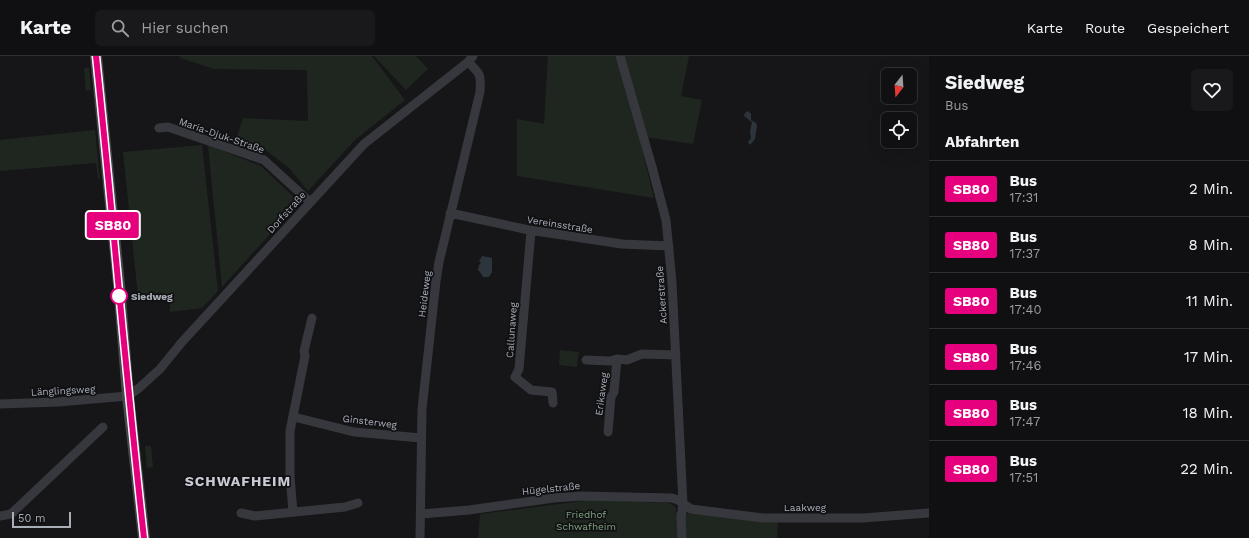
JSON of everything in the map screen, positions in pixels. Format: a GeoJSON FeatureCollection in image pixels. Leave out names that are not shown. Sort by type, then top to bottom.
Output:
{"type":"FeatureCollection","features":[{"type":"Feature","properties":{"kind":"main road"},"geometry":{"type":"LineString","coordinates":[[96,56],[119,285],[128,396],[144,538]]}},
{"type":"Feature","properties":{"kind":"street","name":"Ackerstraße"},"geometry":{"type":"LineString","coordinates":[[620,56],[666,220],[676,355],[683,504],[681,518],[682,538]]}},
{"type":"Feature","properties":{"kind":"street","name":"Dorfstraße"},"geometry":{"type":"LineString","coordinates":[[128,396],[160,369],[182,342],[364,144],[471,59]]}},
{"type":"Feature","properties":{"kind":"street","name":"Heideweg"},"geometry":{"type":"LineString","coordinates":[[420,538],[422,409],[436,281],[450,213],[480,92],[481,78],[471,59]]}},
{"type":"Feature","properties":{"kind":"street","name":"Maria-Djuk-Straße"},"geometry":{"type":"LineString","coordinates":[[160,128],[168,128],[264,160],[310,202]]}},
{"type":"Feature","properties":{"kind":"street","name":"Vereinsstraße"},"geometry":{"type":"LineString","coordinates":[[450,213],[531,231],[622,244],[669,246]]}},
{"type":"Feature","properties":{"kind":"street","name":"Callunaweg"},"geometry":{"type":"LineString","coordinates":[[531,231],[519,369],[515,377],[531,390],[552,392],[553,403]]}},
{"type":"Feature","properties":{"kind":"street"},"geometry":{"type":"LineString","coordinates":[[293,512],[289,459],[290,431],[305,356],[304,351],[312,318]]}},
{"type":"Feature","properties":{"kind":"street","name":"Erikaweg"},"geometry":{"type":"LineString","coordinates":[[586,360],[627,360],[642,354],[676,355]]}},
{"type":"Feature","properties":{"kind":"street","name":"Erikaweg"},"geometry":{"type":"LineString","coordinates":[[608,432],[611,397],[614,392],[617,359]]}},
{"type":"Feature","properties":{"kind":"street","name":"Länglingsweg"},"geometry":{"type":"LineString","coordinates":[[0,404],[58,402],[128,396]]}},
{"type":"Feature","properties":{"kind":"street","name":"Ginsterweg"},"geometry":{"type":"LineString","coordinates":[[294,416],[354,432],[421,438]]}},
{"type":"Feature","properties":{"kind":"street"},"geometry":{"type":"LineString","coordinates":[[0,516],[11,514],[103,427]]}},
{"type":"Feature","properties":{"kind":"street","name":"Hügelstraße"},"geometry":{"type":"LineString","coordinates":[[421,514],[469,510],[554,498],[582,496],[672,498],[683,504]]}},
{"type":"Feature","properties":{"kind":"street"},"geometry":{"type":"LineString","coordinates":[[241,513],[255,516],[345,507],[358,503]]}},
{"type":"Feature","properties":{"kind":"street","name":"Laakweg"},"geometry":{"type":"LineString","coordinates":[[683,504],[691,509],[764,518],[863,518],[929,513]]}},
{"type":"Feature","properties":{"kind":"green space"},"geometry":{"type":"Polygon","coordinates":[[[180,56],[372,56],[405,100],[355,140],[308,191],[290,169],[263,148],[236,139],[243,118],[308,121],[307,70],[214,69],[180,58],[180,56]]]}},
{"type":"Feature","properties":{"kind":"green space"},"geometry":{"type":"Polygon","coordinates":[[[374,56],[416,56],[428,69],[406,90],[374,56]]]}},
{"type":"Feature","properties":{"kind":"green space"},"geometry":{"type":"Polygon","coordinates":[[[548,56],[689,56],[681,96],[702,100],[693,144],[639,136],[654,198],[517,176],[517,119],[544,124],[548,56]]]}},
{"type":"Feature","properties":{"kind":"green space"},"geometry":{"type":"Polygon","coordinates":[[[89,68],[91,90],[86,91],[84,69],[89,68]]]}},
{"type":"Feature","properties":{"kind":"green space"},"geometry":{"type":"Polygon","coordinates":[[[95,130],[100,179],[98,179],[96,163],[0,171],[0,140],[95,130]]]}},
{"type":"Feature","properties":{"kind":"green space"},"geometry":{"type":"Polygon","coordinates":[[[202,145],[218,291],[202,308],[170,312],[169,294],[138,296],[123,152],[202,145]]]}},
{"type":"Feature","properties":{"kind":"green space"},"geometry":{"type":"Polygon","coordinates":[[[208,145],[261,166],[299,202],[222,287],[208,145]]]}},
{"type":"Feature","properties":{"kind":"green space"},"geometry":{"type":"Polygon","coordinates":[[[560,350],[579,352],[577,367],[559,365],[560,350]]]}},
{"type":"Feature","properties":{"kind":"green space"},"geometry":{"type":"Polygon","coordinates":[[[145,446],[151,446],[153,467],[147,468],[145,446]]]}},
{"type":"Feature","properties":{"kind":"green space","name":"Friedhof Schwafheim"},"geometry":{"type":"Polygon","coordinates":[[[591,500],[669,503],[676,507],[676,512],[778,521],[777,538],[478,538],[480,514],[591,500]]]}},
{"type":"Feature","properties":{"kind":"shaded area"},"geometry":{"type":"Polygon","coordinates":[[[748,111],[751,114],[751,120],[757,125],[755,139],[750,145],[748,142],[751,138],[750,132],[752,122],[744,116],[748,111]]]}},
{"type":"Feature","properties":{"kind":"shaded area"},"geometry":{"type":"Polygon","coordinates":[[[482,256],[492,258],[492,272],[489,277],[483,277],[478,270],[481,263],[479,261],[482,256]]]}},
{"type":"Feature","properties":{"kind":"bus line","name":"SB80"},"geometry":{"type":"LineString","coordinates":[[96,56],[129,402],[144,538]]}},
{"type":"Feature","properties":{"kind":"place","name":"Siedweg"},"geometry":{"type":"Point","coordinates":[119,296]}},
{"type":"Feature","properties":{"kind":"district","name":"SCHWAFHEIM"},"geometry":{"type":"Point","coordinates":[238,481]}}]}
